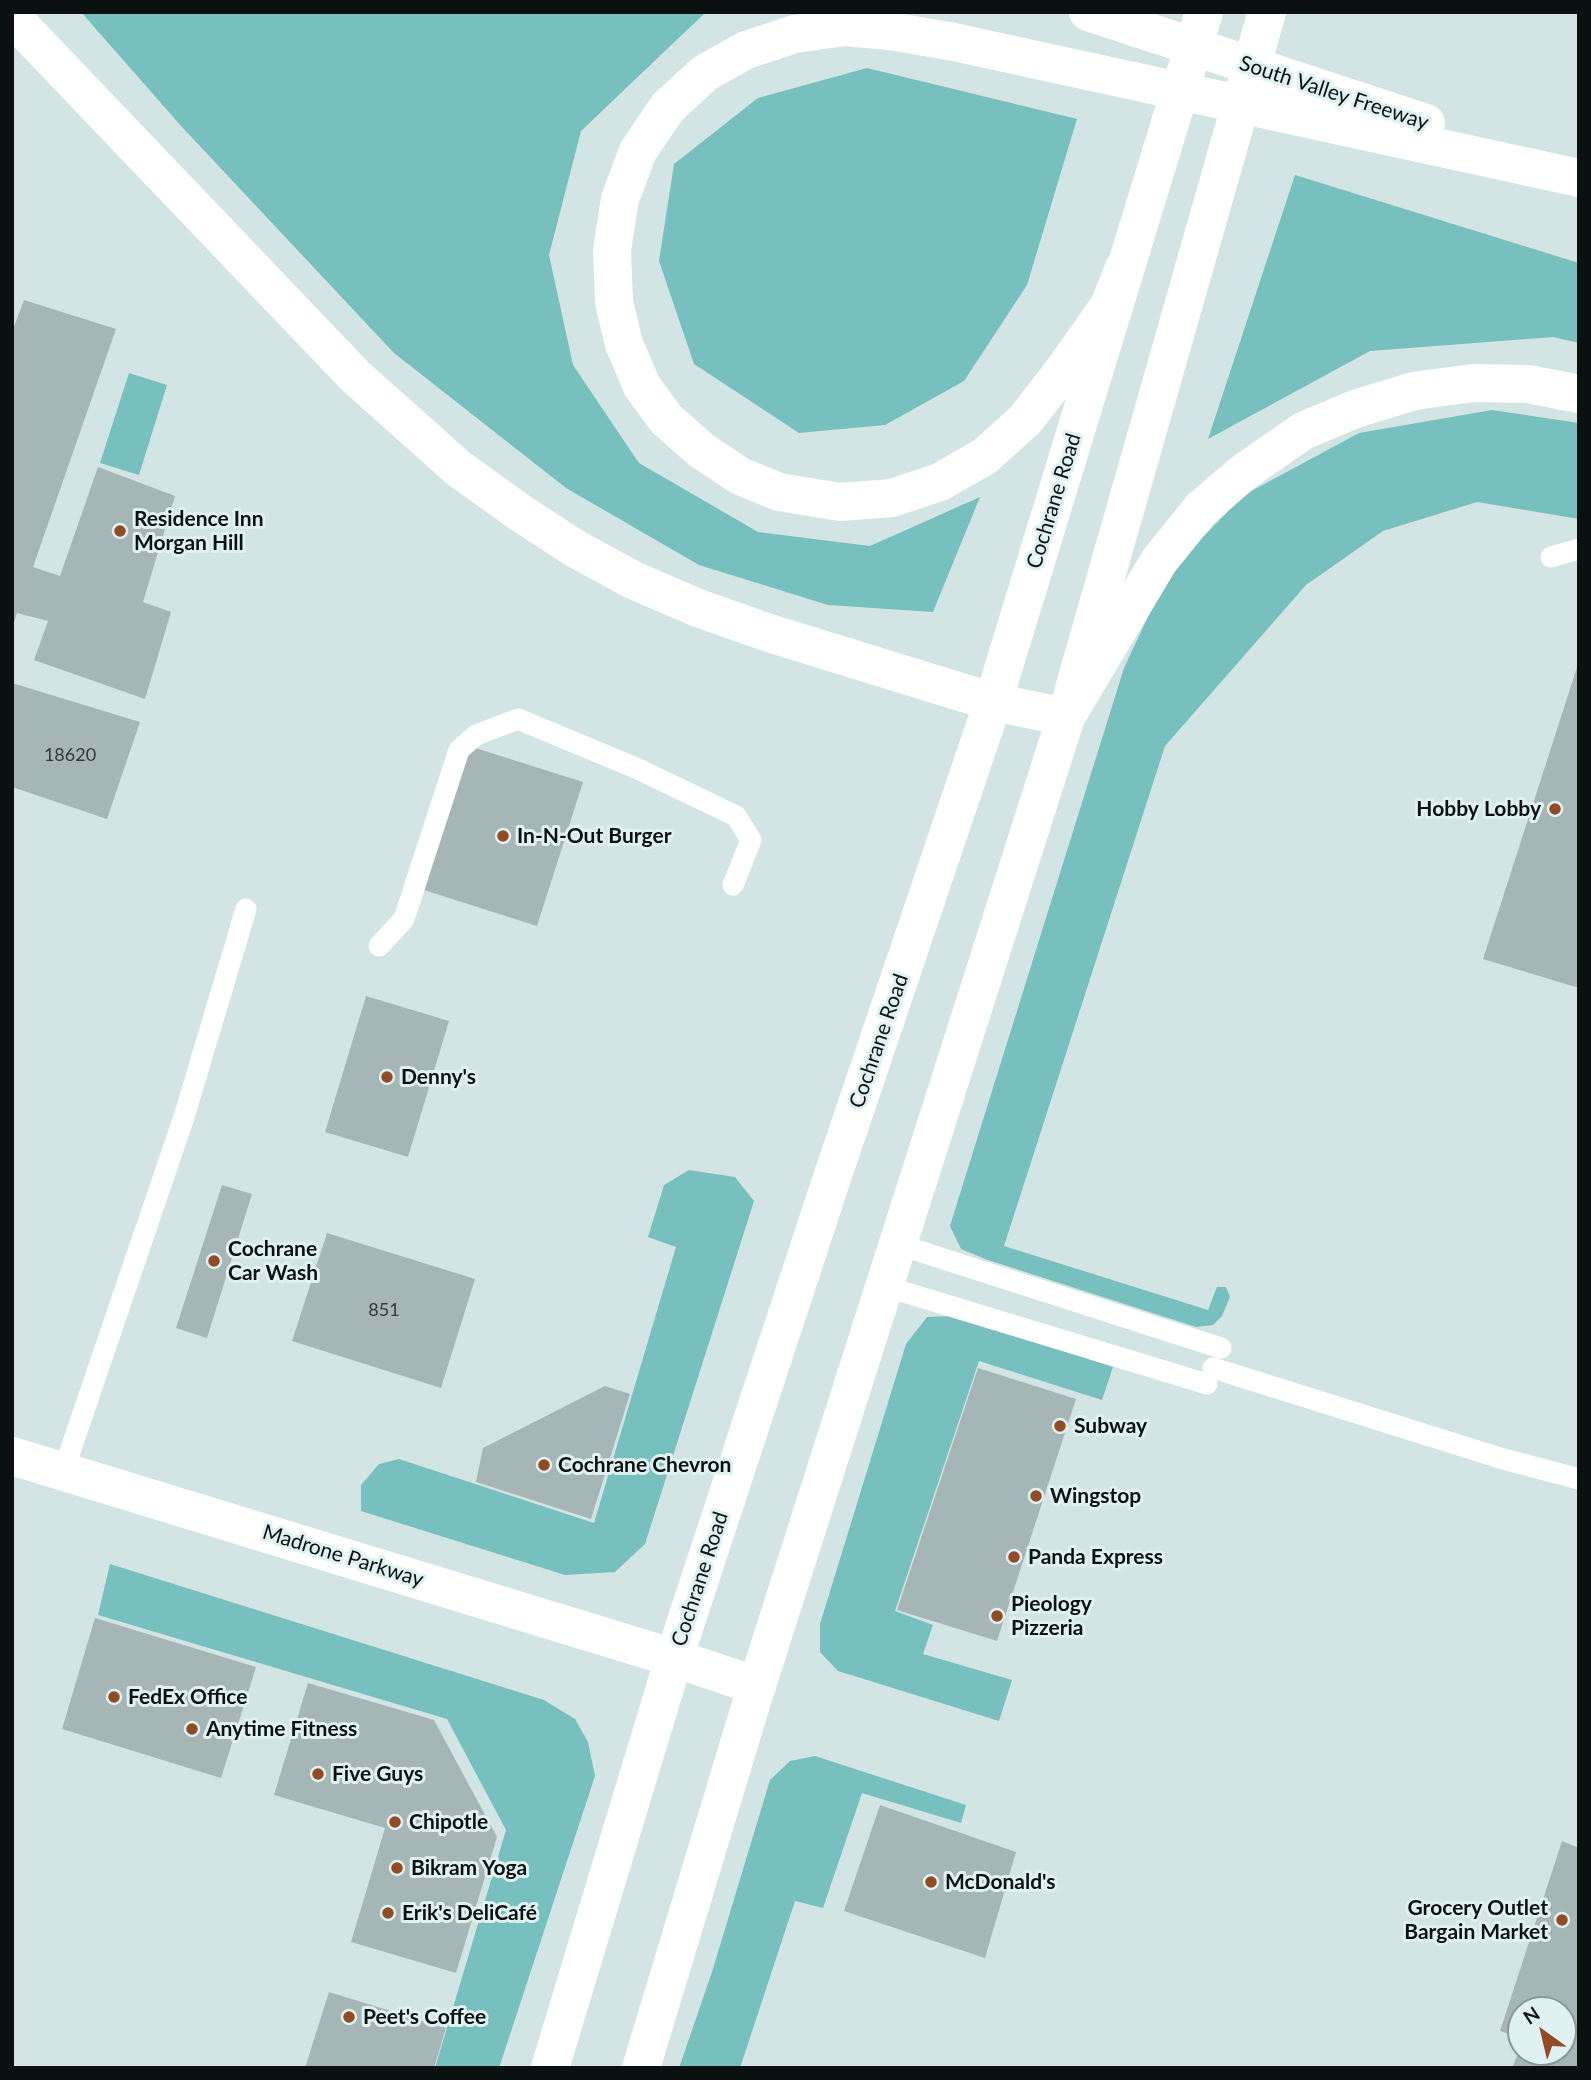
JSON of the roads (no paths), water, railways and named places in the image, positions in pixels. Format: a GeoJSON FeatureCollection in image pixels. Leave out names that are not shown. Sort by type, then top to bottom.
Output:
{"type":"FeatureCollection","features":[{"type":"Feature","properties":{"kind":"main road","name":"South Valley Freeway"},"geometry":{"type":"LineString","coordinates":[[1088,12],[1579,173]]}},
{"type":"Feature","properties":{"kind":"main road","name":"Cochrane Road"},"geometry":{"type":"LineString","coordinates":[[550,2068],[674,1658],[993,702],[1204,12]]}},
{"type":"Feature","properties":{"kind":"main road"},"geometry":{"type":"LineString","coordinates":[[641,2068],[757,1686],[1066,717],[1267,12]]}},
{"type":"Feature","properties":{"kind":"main road"},"geometry":{"type":"LineString","coordinates":[[12,17],[355,376],[458,468],[519,512],[576,549],[633,580],[698,608],[769,633],[993,702],[1066,717]]}},
{"type":"Feature","properties":{"kind":"main road"},"geometry":{"type":"LineString","coordinates":[[1124,268],[1110,306],[1060,375],[1025,420],[985,456],[940,482],[892,498],[840,502],[779,492],[740,476],[701,450],[666,419],[642,386],[624,344],[614,302],[612,250],[620,199],[638,151],[668,107],[705,73],[746,50],[795,34],[845,27],[890,31],[954,42],[1579,178]]}},
{"type":"Feature","properties":{"kind":"main road"},"geometry":{"type":"LineString","coordinates":[[1066,717],[1159,561],[1201,509],[1244,472],[1303,431],[1355,409],[1414,391],[1461,385],[1528,384],[1579,394]]}},
{"type":"Feature","properties":{"kind":"main road","name":"Madrone Parkway"},"geometry":{"type":"LineString","coordinates":[[12,1456],[674,1658],[757,1686]]}},
{"type":"Feature","properties":{"kind":"lane"},"geometry":{"type":"LineString","coordinates":[[1551,558],[1579,549]]}},
{"type":"Feature","properties":{"kind":"lane"},"geometry":{"type":"LineString","coordinates":[[379,946],[404,919],[459,750],[476,735],[518,719],[636,768],[736,816],[751,840],[733,885]]}},
{"type":"Feature","properties":{"kind":"lane"},"geometry":{"type":"LineString","coordinates":[[63,1472],[184,1117],[246,909]]}},
{"type":"Feature","properties":{"kind":"lane"},"geometry":{"type":"LineString","coordinates":[[897,1244],[1214,1366],[1500,1458],[1579,1479]]}},
{"type":"Feature","properties":{"kind":"lane"},"geometry":{"type":"LineString","coordinates":[[884,1286],[1214,1366]]}},
{"type":"Feature","properties":{"kind":"place","name":"Residence Inn Morgan Hill"},"geometry":{"type":"Point","coordinates":[120,531]}},
{"type":"Feature","properties":{"kind":"place","name":"Hobby Lobby"},"geometry":{"type":"Point","coordinates":[1555,809]}},
{"type":"Feature","properties":{"kind":"place","name":"In-N-Out Burger"},"geometry":{"type":"Point","coordinates":[503,836]}},
{"type":"Feature","properties":{"kind":"place","name":"Denny's"},"geometry":{"type":"Point","coordinates":[387,1077]}},
{"type":"Feature","properties":{"kind":"place","name":"Cochrane Car Wash"},"geometry":{"type":"Point","coordinates":[214,1261]}},
{"type":"Feature","properties":{"kind":"place","name":"Subway"},"geometry":{"type":"Point","coordinates":[1060,1426]}},
{"type":"Feature","properties":{"kind":"place","name":"Cochrane Chevron"},"geometry":{"type":"Point","coordinates":[544,1465]}},
{"type":"Feature","properties":{"kind":"place","name":"Wingstop"},"geometry":{"type":"Point","coordinates":[1036,1496]}},
{"type":"Feature","properties":{"kind":"place","name":"Panda Express"},"geometry":{"type":"Point","coordinates":[1014,1557]}},
{"type":"Feature","properties":{"kind":"place","name":"Pieology Pizzeria"},"geometry":{"type":"Point","coordinates":[997,1616]}},
{"type":"Feature","properties":{"kind":"place","name":"FedEx Office"},"geometry":{"type":"Point","coordinates":[114,1697]}},
{"type":"Feature","properties":{"kind":"place","name":"Anytime Fitness"},"geometry":{"type":"Point","coordinates":[192,1729]}},
{"type":"Feature","properties":{"kind":"place","name":"Five Guys"},"geometry":{"type":"Point","coordinates":[318,1774]}},
{"type":"Feature","properties":{"kind":"place","name":"Chipotle"},"geometry":{"type":"Point","coordinates":[395,1822]}},
{"type":"Feature","properties":{"kind":"place","name":"Bikram Yoga"},"geometry":{"type":"Point","coordinates":[397,1868]}},
{"type":"Feature","properties":{"kind":"place","name":"McDonald's"},"geometry":{"type":"Point","coordinates":[931,1882]}},
{"type":"Feature","properties":{"kind":"place","name":"Erik's DeliCafé"},"geometry":{"type":"Point","coordinates":[388,1913]}},
{"type":"Feature","properties":{"kind":"place","name":"Grocery Outlet Bargain Market"},"geometry":{"type":"Point","coordinates":[1562,1920]}},
{"type":"Feature","properties":{"kind":"place","name":"Peet's Coffee"},"geometry":{"type":"Point","coordinates":[349,2017]}}]}
